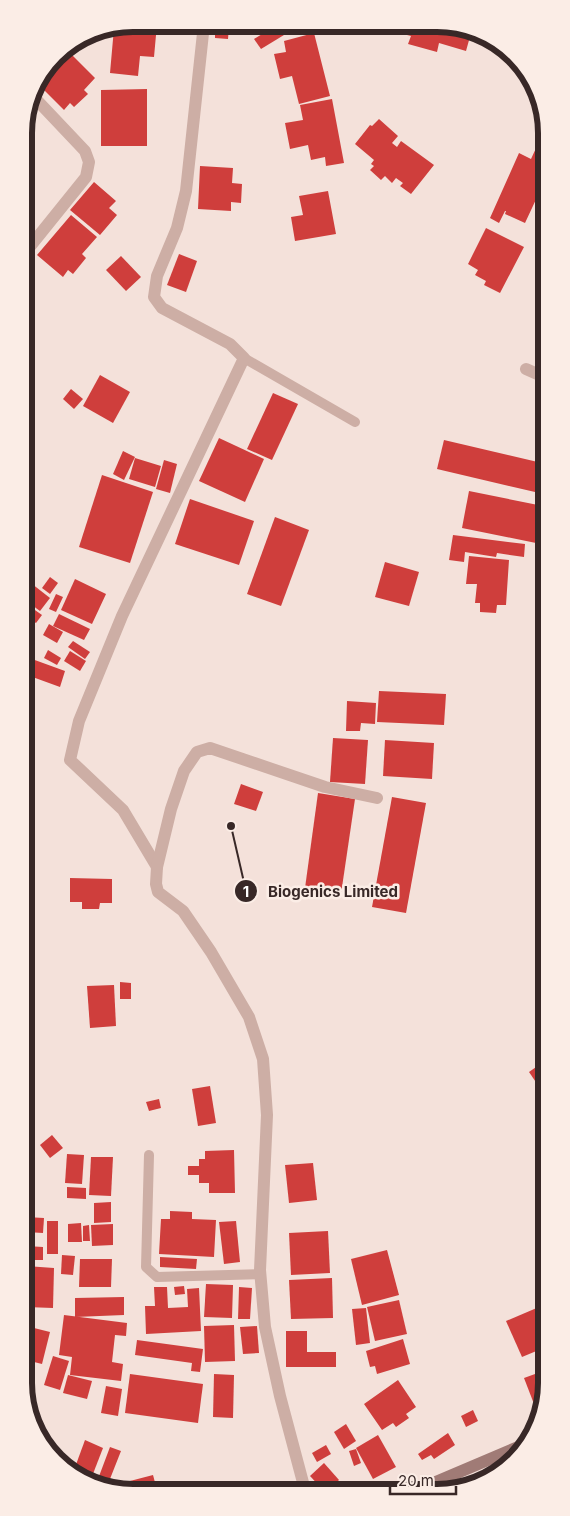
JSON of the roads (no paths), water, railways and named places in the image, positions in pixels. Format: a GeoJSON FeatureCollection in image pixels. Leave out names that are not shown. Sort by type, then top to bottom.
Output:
{"type":"FeatureCollection","features":[{"type":"Feature","properties":{"kind":"main road"},"geometry":{"type":"LineString","coordinates":[[431,1484],[511,1450]]}},
{"type":"Feature","properties":{"kind":"street"},"geometry":{"type":"LineString","coordinates":[[157,867],[123,810],[70,760],[79,721],[122,616],[244,358],[230,344],[162,308],[154,297],[157,276],[177,228],[186,191],[203,33]]}},
{"type":"Feature","properties":{"kind":"street"},"geometry":{"type":"LineString","coordinates":[[33,243],[86,177],[89,162],[85,151],[38,101]]}},
{"type":"Feature","properties":{"kind":"street"},"geometry":{"type":"LineString","coordinates":[[526,369],[538,374]]}},
{"type":"Feature","properties":{"kind":"street"},"geometry":{"type":"LineString","coordinates":[[303,1484],[280,1396],[266,1326],[261,1274],[267,1115],[263,1059],[248,1017],[210,952],[183,911],[158,892],[156,884],[157,867],[170,809],[184,772],[197,752],[210,748],[325,787],[377,798]]}},
{"type":"Feature","properties":{"kind":"lane"},"geometry":{"type":"LineString","coordinates":[[244,358],[355,422]]}},
{"type":"Feature","properties":{"kind":"lane"},"geometry":{"type":"LineString","coordinates":[[149,1155],[146,1267],[157,1277],[261,1274]]}},
{"type":"Feature","properties":{"kind":"place","name":"Biogenics Limited"},"geometry":{"type":"Point","coordinates":[231,826]}}]}
